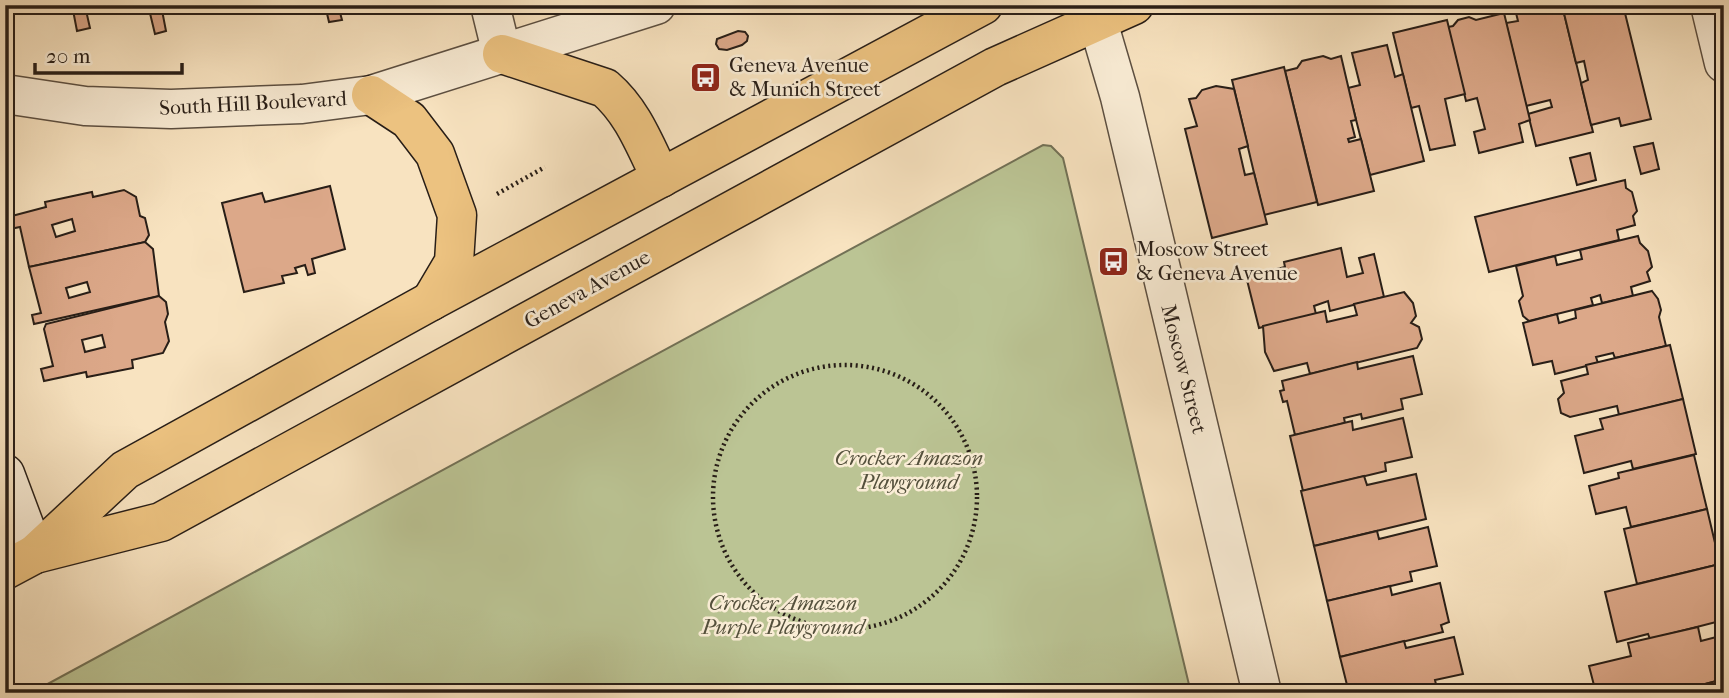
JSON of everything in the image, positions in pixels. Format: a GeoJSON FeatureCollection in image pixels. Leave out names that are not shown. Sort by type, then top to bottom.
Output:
{"type":"FeatureCollection","features":[{"type":"Feature","properties":{"kind":"main road"},"geometry":{"type":"LineString","coordinates":[[20,562],[125,470],[431,301],[983,5]]}},
{"type":"Feature","properties":{"kind":"main road","name":"Geneva Avenue"},"geometry":{"type":"LineString","coordinates":[[20,562],[161,522],[1096,13],[1134,5]]}},
{"type":"Feature","properties":{"kind":"main road"},"geometry":{"type":"LineString","coordinates":[[502,54],[605,88],[618,99],[632,118],[661,178]]}},
{"type":"Feature","properties":{"kind":"main road"},"geometry":{"type":"LineString","coordinates":[[371,95],[409,120],[435,154],[457,215],[454,262],[431,301]]}},
{"type":"Feature","properties":{"kind":"street"},"geometry":{"type":"LineString","coordinates":[[490,5],[502,54]]}},
{"type":"Feature","properties":{"kind":"street","name":"South Hill Boulevard"},"geometry":{"type":"LineString","coordinates":[[5,94],[85,106],[171,109],[302,104],[371,95],[656,5]]}},
{"type":"Feature","properties":{"kind":"street"},"geometry":{"type":"LineString","coordinates":[[1710,5],[1724,63]]}},
{"type":"Feature","properties":{"kind":"street","name":"Moscow Street"},"geometry":{"type":"LineString","coordinates":[[1096,13],[1120,97],[1262,693]]}},
{"type":"Feature","properties":{"kind":"street"},"geometry":{"type":"LineString","coordinates":[[5,474],[20,562]]}},
{"type":"Feature","properties":{"kind":"path"},"geometry":{"type":"LineString","coordinates":[[489,198],[545,167]]}},
{"type":"Feature","properties":{"kind":"path"},"geometry":{"type":"LineString","coordinates":[[841,364],[880,368],[911,380],[942,405],[970,449],[977,485],[976,517],[971,538],[953,574],[927,600],[896,620],[864,628],[835,629],[805,623],[780,613],[757,597],[735,572],[726,558],[714,520],[712,498],[719,456],[728,434],[744,411],[775,384],[811,368],[841,364]]}},
{"type":"Feature","properties":{"kind":"green space","name":"Crocker Amazon Playground"},"geometry":{"type":"Polygon","coordinates":[[[1043,145],[1051,146],[1063,158],[1191,693],[31,693],[1043,145]]]}},
{"type":"Feature","properties":{"kind":"building"},"geometry":{"type":"Polygon","coordinates":[[[72,5],[88,5],[85,6],[90,28],[77,31],[72,5]]]}},
{"type":"Feature","properties":{"kind":"building"},"geometry":{"type":"Polygon","coordinates":[[[148,5],[161,5],[166,31],[155,34],[148,5]]]}},
{"type":"Feature","properties":{"kind":"building"},"geometry":{"type":"Polygon","coordinates":[[[325,5],[338,5],[342,20],[329,22],[325,5]]]}},
{"type":"Feature","properties":{"kind":"building"},"geometry":{"type":"Polygon","coordinates":[[[1533,5],[1562,5],[1593,132],[1536,146],[1528,114],[1552,107],[1550,100],[1526,106],[1506,23],[1518,21],[1515,9],[1533,5]]]}},
{"type":"Feature","properties":{"kind":"building"},"geometry":{"type":"Polygon","coordinates":[[[1562,5],[1623,5],[1651,119],[1621,126],[1619,118],[1591,125],[1581,83],[1588,80],[1584,61],[1576,63],[1562,5]]]}},
{"type":"Feature","properties":{"kind":"building"},"geometry":{"type":"Polygon","coordinates":[[[1504,13],[1530,120],[1519,124],[1523,142],[1479,153],[1474,132],[1485,129],[1477,98],[1466,101],[1448,27],[1469,17],[1476,20],[1504,13]]]}},
{"type":"Feature","properties":{"kind":"building"},"geometry":{"type":"Polygon","coordinates":[[[1447,20],[1465,94],[1445,99],[1455,145],[1430,150],[1419,106],[1411,108],[1393,33],[1447,20]]]}},
{"type":"Feature","properties":{"kind":"building"},"geometry":{"type":"Polygon","coordinates":[[[738,31],[745,32],[747,41],[727,50],[719,49],[717,39],[738,31]]]}},
{"type":"Feature","properties":{"kind":"building"},"geometry":{"type":"Polygon","coordinates":[[[1387,45],[1395,77],[1403,74],[1424,161],[1370,175],[1348,88],[1360,85],[1352,53],[1387,45]]]}},
{"type":"Feature","properties":{"kind":"building"},"geometry":{"type":"Polygon","coordinates":[[[1323,56],[1331,59],[1341,56],[1356,120],[1351,121],[1355,137],[1348,139],[1349,142],[1361,139],[1374,191],[1318,205],[1285,71],[1297,68],[1302,61],[1323,56]]]}},
{"type":"Feature","properties":{"kind":"building"},"geometry":{"type":"Polygon","coordinates":[[[1284,67],[1317,202],[1264,215],[1232,80],[1284,67]]]}},
{"type":"Feature","properties":{"kind":"building"},"geometry":{"type":"Polygon","coordinates":[[[1216,86],[1234,89],[1248,146],[1239,149],[1245,175],[1254,173],[1267,224],[1212,238],[1185,129],[1197,126],[1189,99],[1196,98],[1202,90],[1216,86]]]}},
{"type":"Feature","properties":{"kind":"building"},"geometry":{"type":"Polygon","coordinates":[[[1653,143],[1659,169],[1641,174],[1634,147],[1653,143]]]}},
{"type":"Feature","properties":{"kind":"building"},"geometry":{"type":"Polygon","coordinates":[[[1590,153],[1596,180],[1577,185],[1570,158],[1590,153]]]}},
{"type":"Feature","properties":{"kind":"building"},"geometry":{"type":"Polygon","coordinates":[[[1625,180],[1626,188],[1632,192],[1637,211],[1633,216],[1635,225],[1617,230],[1619,240],[1489,272],[1475,217],[1625,180]]]}},
{"type":"Feature","properties":{"kind":"building"},"geometry":{"type":"Polygon","coordinates":[[[330,186],[345,249],[312,259],[315,273],[308,275],[305,265],[295,268],[297,273],[282,276],[284,283],[244,292],[222,203],[262,193],[265,202],[330,186]]]}},
{"type":"Feature","properties":{"kind":"building"},"geometry":{"type":"Polygon","coordinates":[[[124,190],[136,197],[140,216],[145,218],[149,235],[145,242],[29,267],[20,227],[10,229],[8,217],[46,207],[45,202],[92,192],[93,197],[124,190]],[[72,219],[52,225],[56,237],[75,231],[72,219]]]}},
{"type":"Feature","properties":{"kind":"building"},"geometry":{"type":"Polygon","coordinates":[[[1638,236],[1640,243],[1648,251],[1652,267],[1647,272],[1650,281],[1631,287],[1633,296],[1602,303],[1600,295],[1591,298],[1593,305],[1529,321],[1523,316],[1519,301],[1523,296],[1516,266],[1555,256],[1557,265],[1582,259],[1580,250],[1638,236]]]}},
{"type":"Feature","properties":{"kind":"building"},"geometry":{"type":"Polygon","coordinates":[[[145,242],[153,249],[159,296],[34,324],[32,315],[41,313],[29,267],[145,242]],[[87,282],[66,288],[69,298],[90,292],[87,282]]]}},
{"type":"Feature","properties":{"kind":"building"},"geometry":{"type":"Polygon","coordinates":[[[1341,248],[1347,277],[1363,273],[1359,258],[1374,254],[1384,297],[1330,311],[1328,301],[1314,306],[1316,314],[1259,328],[1246,276],[1285,267],[1284,262],[1341,248]]]}},
{"type":"Feature","properties":{"kind":"building"},"geometry":{"type":"Polygon","coordinates":[[[1652,291],[1661,310],[1659,317],[1666,346],[1615,358],[1613,353],[1596,357],[1598,363],[1555,374],[1552,361],[1533,365],[1523,323],[1557,314],[1559,323],[1576,318],[1575,310],[1652,291]]]}},
{"type":"Feature","properties":{"kind":"building"},"geometry":{"type":"Polygon","coordinates":[[[1404,292],[1413,303],[1416,316],[1411,323],[1419,327],[1422,339],[1417,348],[1310,374],[1307,363],[1274,371],[1265,352],[1263,326],[1325,311],[1327,322],[1357,315],[1354,304],[1404,292]]]}},
{"type":"Feature","properties":{"kind":"building"},"geometry":{"type":"Polygon","coordinates":[[[159,296],[166,302],[168,314],[165,322],[169,341],[163,353],[132,360],[133,368],[87,377],[86,372],[44,381],[41,369],[53,366],[44,329],[46,324],[159,296]],[[102,335],[82,340],[85,352],[105,347],[102,335]]]}},
{"type":"Feature","properties":{"kind":"building"},"geometry":{"type":"Polygon","coordinates":[[[1670,345],[1683,399],[1619,415],[1617,406],[1570,417],[1561,413],[1558,399],[1564,393],[1561,381],[1588,374],[1586,365],[1670,345]]]}},
{"type":"Feature","properties":{"kind":"building"},"geometry":{"type":"Polygon","coordinates":[[[1413,356],[1422,394],[1401,399],[1403,409],[1362,419],[1361,414],[1344,418],[1345,423],[1295,435],[1287,401],[1283,402],[1280,391],[1284,390],[1282,381],[1357,362],[1358,369],[1413,356]]]}},
{"type":"Feature","properties":{"kind":"building"},"geometry":{"type":"Polygon","coordinates":[[[1683,399],[1696,454],[1633,469],[1631,461],[1584,473],[1575,436],[1603,429],[1600,419],[1683,399]]]}},
{"type":"Feature","properties":{"kind":"building"},"geometry":{"type":"Polygon","coordinates":[[[1403,418],[1412,457],[1385,463],[1386,471],[1303,491],[1290,436],[1352,421],[1353,430],[1403,418]]]}},
{"type":"Feature","properties":{"kind":"building"},"geometry":{"type":"Polygon","coordinates":[[[1694,455],[1707,509],[1631,527],[1626,507],[1596,514],[1589,486],[1619,478],[1618,473],[1694,455]]]}},
{"type":"Feature","properties":{"kind":"building"},"geometry":{"type":"Polygon","coordinates":[[[1416,474],[1426,519],[1314,546],[1301,491],[1364,476],[1367,485],[1416,474]]]}},
{"type":"Feature","properties":{"kind":"building"},"geometry":{"type":"Polygon","coordinates":[[[1707,509],[1720,564],[1637,584],[1624,529],[1707,509]]]}},
{"type":"Feature","properties":{"kind":"building"},"geometry":{"type":"Polygon","coordinates":[[[1428,527],[1437,566],[1410,572],[1412,581],[1327,601],[1314,546],[1377,531],[1379,539],[1428,527]]]}},
{"type":"Feature","properties":{"kind":"building"},"geometry":{"type":"Polygon","coordinates":[[[1720,564],[1724,579],[1724,620],[1650,639],[1648,634],[1617,642],[1605,592],[1720,564]]]}},
{"type":"Feature","properties":{"kind":"building"},"geometry":{"type":"Polygon","coordinates":[[[1440,583],[1449,622],[1441,625],[1443,632],[1340,657],[1327,601],[1390,586],[1392,595],[1440,583]]]}},
{"type":"Feature","properties":{"kind":"building"},"geometry":{"type":"Polygon","coordinates":[[[1698,627],[1701,641],[1724,635],[1724,679],[1671,693],[1617,693],[1616,687],[1596,693],[1589,666],[1631,656],[1628,643],[1698,627]]]}},
{"type":"Feature","properties":{"kind":"building"},"geometry":{"type":"Polygon","coordinates":[[[1454,637],[1463,674],[1435,680],[1437,689],[1421,693],[1349,693],[1340,657],[1404,641],[1406,648],[1454,637]]]}},
{"type":"Feature","properties":{"kind":"building"},"geometry":{"type":"Polygon","coordinates":[[[1724,679],[1724,693],[1671,693],[1724,679]]]}},
{"type":"Feature","properties":{"kind":"place","name":"Geneva Avenue & Munich Street"},"geometry":{"type":"Point","coordinates":[706,77]}},
{"type":"Feature","properties":{"kind":"place","name":"Moscow Street & Geneva Avenue"},"geometry":{"type":"Point","coordinates":[1113,261]}},
{"type":"Feature","properties":{"kind":"park label","name":"Crocker Amazon Purple Playground"},"geometry":{"type":"Point","coordinates":[783,615]}}]}
